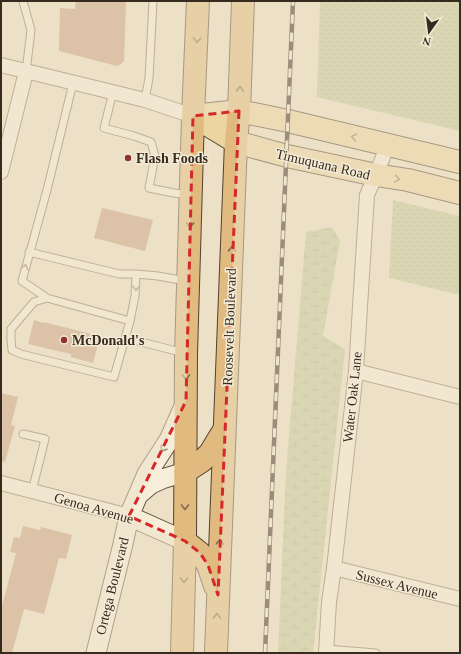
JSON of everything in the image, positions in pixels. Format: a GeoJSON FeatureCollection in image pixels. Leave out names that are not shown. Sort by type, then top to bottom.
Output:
{"type":"FeatureCollection","features":[{"type":"Feature","properties":{"kind":"highway"},"geometry":{"type":"LineString","coordinates":[[182,653],[185,541],[186,354],[198,1]]}},
{"type":"Feature","properties":{"kind":"highway","name":"Roosevelt Boulevard"},"geometry":{"type":"LineString","coordinates":[[216,653],[243,1]]}},
{"type":"Feature","properties":{"kind":"highway"},"geometry":{"type":"LineString","coordinates":[[185,472],[202,461],[210,453],[225,428]]}},
{"type":"Feature","properties":{"kind":"highway"},"geometry":{"type":"LineString","coordinates":[[185,541],[200,553],[208,565],[218,595]]}},
{"type":"Feature","properties":{"kind":"main road","name":"Timuquana Road"},"geometry":{"type":"LineString","coordinates":[[193,116],[239,111],[388,144],[460,162]]}},
{"type":"Feature","properties":{"kind":"main road","name":"Timuquana Road"},"geometry":{"type":"LineString","coordinates":[[193,116],[236,142],[286,156],[376,176],[408,180],[460,193]]}},
{"type":"Feature","properties":{"kind":"main road","name":"Ortega Boulevard"},"geometry":{"type":"LineString","coordinates":[[96,653],[129,516],[147,474],[169,440],[186,401]]}},
{"type":"Feature","properties":{"kind":"main road","name":"Ortega Boulevard"},"geometry":{"type":"LineString","coordinates":[[137,496],[151,484],[185,472]]}},
{"type":"Feature","properties":{"kind":"main road","name":"Genoa Avenue"},"geometry":{"type":"LineString","coordinates":[[129,516],[185,541]]}},
{"type":"Feature","properties":{"kind":"street","name":"Timuquana Road"},"geometry":{"type":"LineString","coordinates":[[1,65],[145,100],[193,116]]}},
{"type":"Feature","properties":{"kind":"street"},"geometry":{"type":"LineString","coordinates":[[1,172],[26,72]]}},
{"type":"Feature","properties":{"kind":"street","name":"Water Oak Lane"},"geometry":{"type":"LineString","coordinates":[[326,651],[329,602],[356,371],[367,195],[388,144]]}},
{"type":"Feature","properties":{"kind":"street"},"geometry":{"type":"LineString","coordinates":[[356,371],[460,397]]}},
{"type":"Feature","properties":{"kind":"street","name":"Genoa Avenue"},"geometry":{"type":"LineString","coordinates":[[1,483],[129,516]]}},
{"type":"Feature","properties":{"kind":"street","name":"Sussex Avenue"},"geometry":{"type":"LineString","coordinates":[[334,568],[460,599]]}},
{"type":"Feature","properties":{"kind":"lane"},"geometry":{"type":"LineString","coordinates":[[23,1],[31,30],[26,72]]}},
{"type":"Feature","properties":{"kind":"lane"},"geometry":{"type":"LineString","coordinates":[[145,100],[149,78],[153,1]]}},
{"type":"Feature","properties":{"kind":"lane"},"geometry":{"type":"LineString","coordinates":[[73,83],[47,190],[22,281],[47,298],[130,321]]}},
{"type":"Feature","properties":{"kind":"lane"},"geometry":{"type":"LineString","coordinates":[[113,92],[104,128],[151,142],[155,156],[149,188],[191,195]]}},
{"type":"Feature","properties":{"kind":"lane"},"geometry":{"type":"LineString","coordinates":[[29,252],[119,274],[158,276],[188,281]]}},
{"type":"Feature","properties":{"kind":"lane"},"geometry":{"type":"LineString","coordinates":[[47,298],[34,302],[11,329],[12,350],[21,354],[114,377],[130,321],[135,296],[136,274]]}},
{"type":"Feature","properties":{"kind":"lane"},"geometry":{"type":"LineString","coordinates":[[126,338],[186,354]]}},
{"type":"Feature","properties":{"kind":"lane"},"geometry":{"type":"LineString","coordinates":[[23,434],[45,439],[32,491]]}},
{"type":"Feature","properties":{"kind":"lane"},"geometry":{"type":"LineString","coordinates":[[326,651],[376,653]]}},
{"type":"Feature","properties":{"kind":"highlighted area"},"geometry":{"type":"Polygon","coordinates":[[[239,111],[218,595],[208,565],[200,553],[185,541],[129,516],[186,401],[193,116],[239,111]]]}},
{"type":"Feature","properties":{"kind":"green space"},"geometry":{"type":"Polygon","coordinates":[[[320,1],[460,1],[460,131],[317,97],[320,1]]]}},
{"type":"Feature","properties":{"kind":"green space"},"geometry":{"type":"Polygon","coordinates":[[[393,200],[460,216],[460,295],[389,278],[393,200]]]}},
{"type":"Feature","properties":{"kind":"green space"},"geometry":{"type":"Polygon","coordinates":[[[332,227],[340,241],[323,336],[345,349],[313,653],[278,653],[286,472],[306,232],[332,227]]]}},
{"type":"Feature","properties":{"kind":"building"},"geometry":{"type":"Polygon","coordinates":[[[76,1],[126,1],[124,61],[121,64],[117,66],[59,51],[60,8],[75,9],[76,1]]]}},
{"type":"Feature","properties":{"kind":"building"},"geometry":{"type":"Polygon","coordinates":[[[102,208],[153,220],[145,251],[94,238],[102,208]]]}},
{"type":"Feature","properties":{"kind":"building","name":"McDonald's"},"geometry":{"type":"Polygon","coordinates":[[[34,320],[100,336],[93,363],[71,357],[71,354],[28,344],[34,320]]]}},
{"type":"Feature","properties":{"kind":"building"},"geometry":{"type":"Polygon","coordinates":[[[1,393],[18,397],[11,425],[15,426],[5,462],[1,461],[1,393]]]}},
{"type":"Feature","properties":{"kind":"building"},"geometry":{"type":"Polygon","coordinates":[[[23,526],[40,530],[41,527],[72,535],[66,559],[59,558],[44,614],[24,609],[12,653],[1,653],[1,610],[16,553],[10,552],[14,537],[20,538],[23,526]]]}},
{"type":"Feature","properties":{"kind":"railway"},"geometry":{"type":"LineString","coordinates":[[265,653],[293,1]]}},
{"type":"Feature","properties":{"kind":"place","name":"Flash Foods"},"geometry":{"type":"Point","coordinates":[128,158]}},
{"type":"Feature","properties":{"kind":"place","name":"McDonald's"},"geometry":{"type":"Point","coordinates":[64,340]}}]}
